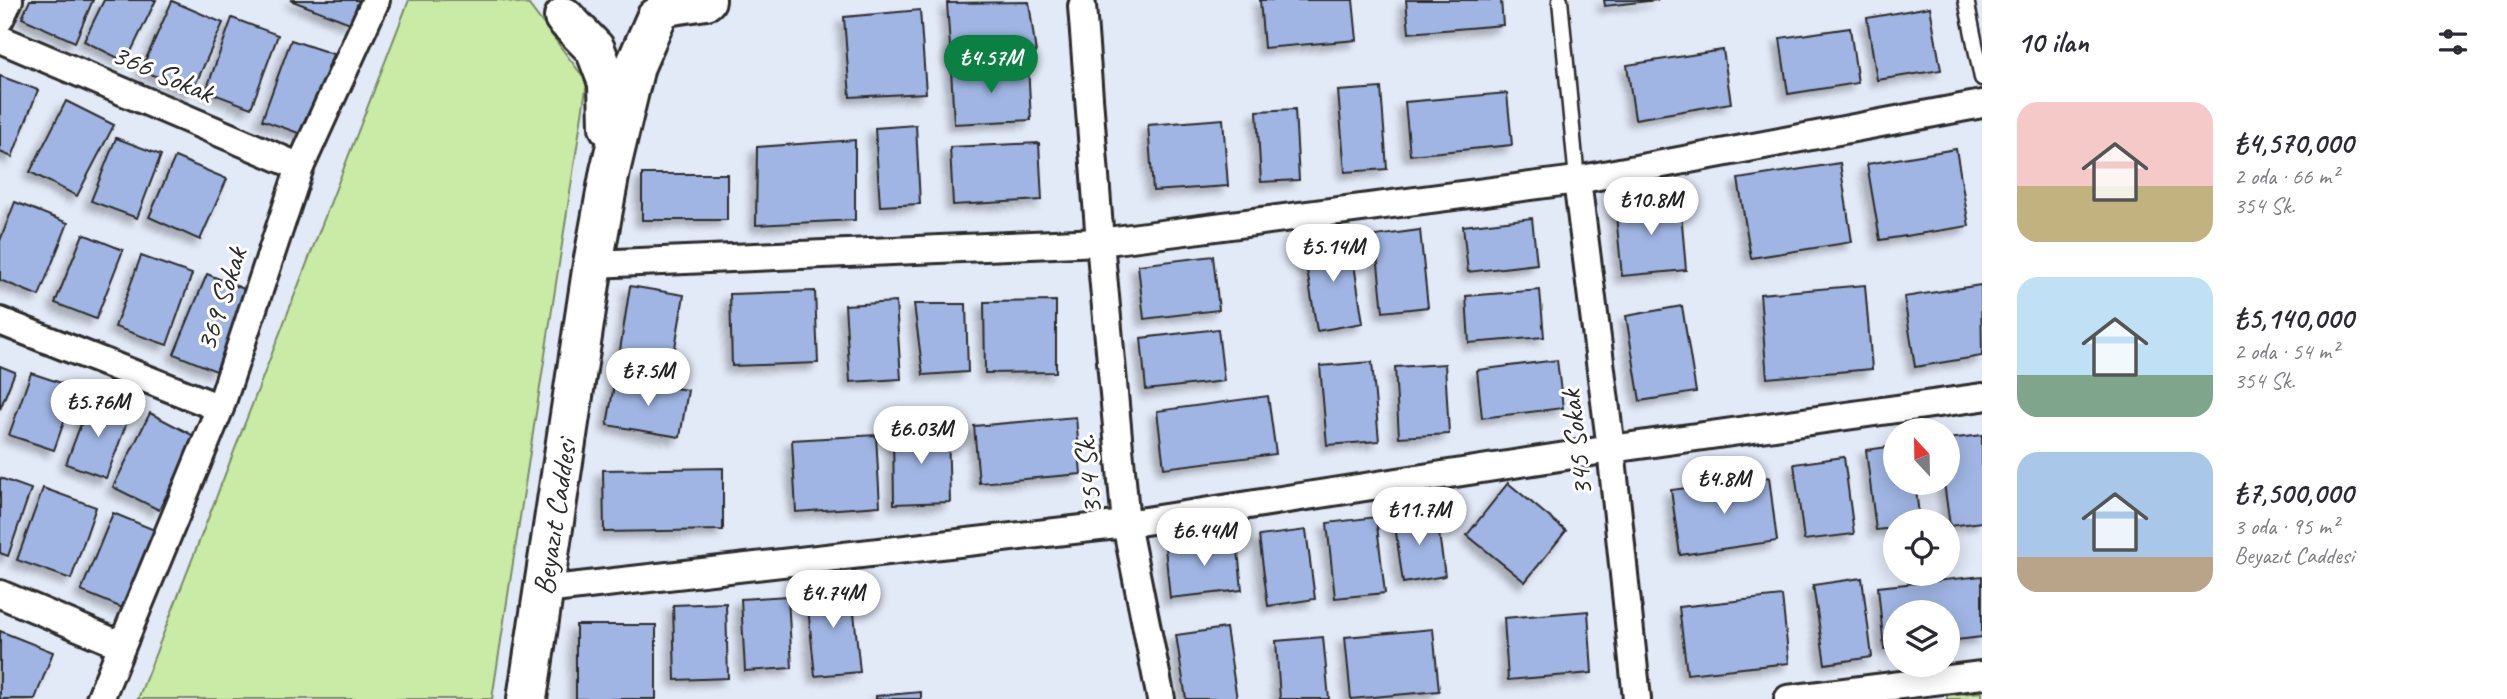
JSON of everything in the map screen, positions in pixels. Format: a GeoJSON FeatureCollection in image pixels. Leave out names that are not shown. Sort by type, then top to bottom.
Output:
{"type":"FeatureCollection","features":[{"type":"Feature","properties":{"kind":"street"},"geometry":{"type":"LineString","coordinates":[[0,19],[9,0]]}},
{"type":"Feature","properties":{"kind":"street","name":"369 Sokak"},"geometry":{"type":"LineString","coordinates":[[100,699],[220,408],[300,167],[376,0]]}},
{"type":"Feature","properties":{"kind":"street"},"geometry":{"type":"LineString","coordinates":[[558,8],[583,29],[605,36],[643,28],[663,8],[706,0]]}},
{"type":"Feature","properties":{"kind":"street","name":"354 Sk."},"geometry":{"type":"LineString","coordinates":[[1082,6],[1126,524],[1161,699]]}},
{"type":"Feature","properties":{"kind":"street"},"geometry":{"type":"LineString","coordinates":[[558,8],[595,49],[608,83],[610,171]]}},
{"type":"Feature","properties":{"kind":"street"},"geometry":{"type":"LineString","coordinates":[[610,171],[635,66],[663,8]]}},
{"type":"Feature","properties":{"kind":"street","name":"366 Sokak"},"geometry":{"type":"LineString","coordinates":[[0,39],[300,167]]}},
{"type":"Feature","properties":{"kind":"street"},"geometry":{"type":"LineString","coordinates":[[593,264],[1100,242],[1577,180],[1982,104]]}},
{"type":"Feature","properties":{"kind":"street","name":"Beyazıt Caddesi"},"geometry":{"type":"LineString","coordinates":[[527,699],[593,264],[610,171]]}},
{"type":"Feature","properties":{"kind":"street","name":"345 Sokak"},"geometry":{"type":"LineString","coordinates":[[1577,180],[1611,449],[1637,699]]}},
{"type":"Feature","properties":{"kind":"street"},"geometry":{"type":"LineString","coordinates":[[0,321],[220,408]]}},
{"type":"Feature","properties":{"kind":"street"},"geometry":{"type":"LineString","coordinates":[[544,590],[1126,524],[1611,449],[1982,397]]}},
{"type":"Feature","properties":{"kind":"street"},"geometry":{"type":"LineString","coordinates":[[0,594],[121,645]]}},
{"type":"Feature","properties":{"kind":"street"},"geometry":{"type":"LineString","coordinates":[[1788,699],[1920,691],[1982,675]]}},
{"type":"Feature","properties":{"kind":"lane"},"geometry":{"type":"LineString","coordinates":[[1560,0],[1577,180]]}},
{"type":"Feature","properties":{"kind":"lane"},"geometry":{"type":"LineString","coordinates":[[1966,0],[1982,78]]}},
{"type":"Feature","properties":{"kind":"green space"},"geometry":{"type":"Polygon","coordinates":[[[409,0],[502,0],[529,5],[587,82],[492,699],[138,699],[409,0]]]}},
{"type":"Feature","properties":{"kind":"green space"},"geometry":{"type":"Polygon","coordinates":[[[1982,692],[1982,699],[1947,699],[1947,695],[1982,692]]]}},
{"type":"Feature","properties":{"kind":"building"},"geometry":{"type":"Polygon","coordinates":[[[30,0],[93,0],[75,42],[22,18],[30,0]]]}},
{"type":"Feature","properties":{"kind":"building"},"geometry":{"type":"Polygon","coordinates":[[[104,0],[156,0],[126,62],[84,41],[104,0]]]}},
{"type":"Feature","properties":{"kind":"building"},"geometry":{"type":"Polygon","coordinates":[[[290,0],[359,0],[350,23],[290,0]]]}},
{"type":"Feature","properties":{"kind":"building"},"geometry":{"type":"Polygon","coordinates":[[[1260,0],[1353,0],[1357,40],[1264,48],[1260,0]]]}},
{"type":"Feature","properties":{"kind":"building"},"geometry":{"type":"Polygon","coordinates":[[[1406,0],[1501,0],[1503,25],[1409,33],[1406,0]]]}},
{"type":"Feature","properties":{"kind":"building"},"geometry":{"type":"Polygon","coordinates":[[[1604,0],[1658,0],[1605,6],[1604,0]]]}},
{"type":"Feature","properties":{"kind":"building"},"geometry":{"type":"Polygon","coordinates":[[[172,1],[223,23],[192,92],[141,70],[172,1]]]}},
{"type":"Feature","properties":{"kind":"building"},"geometry":{"type":"Polygon","coordinates":[[[1029,2],[1036,53],[951,61],[947,3],[1029,2]]]}},
{"type":"Feature","properties":{"kind":"building"},"geometry":{"type":"Polygon","coordinates":[[[1930,7],[1941,70],[1877,80],[1867,18],[1930,7]]]}},
{"type":"Feature","properties":{"kind":"building"},"geometry":{"type":"Polygon","coordinates":[[[920,10],[926,93],[850,97],[844,17],[920,10]]]}},
{"type":"Feature","properties":{"kind":"building"},"geometry":{"type":"Polygon","coordinates":[[[232,18],[278,35],[251,108],[206,91],[232,18]]]}},
{"type":"Feature","properties":{"kind":"building"},"geometry":{"type":"Polygon","coordinates":[[[1850,28],[1858,83],[1788,94],[1780,38],[1850,28]]]}},
{"type":"Feature","properties":{"kind":"building"},"geometry":{"type":"Polygon","coordinates":[[[291,40],[333,54],[304,135],[262,120],[291,40]]]}},
{"type":"Feature","properties":{"kind":"building"},"geometry":{"type":"Polygon","coordinates":[[[1723,50],[1731,103],[1635,119],[1627,65],[1723,50]]]}},
{"type":"Feature","properties":{"kind":"building"},"geometry":{"type":"Polygon","coordinates":[[[1028,65],[1031,120],[954,124],[951,69],[1028,65]]]}},
{"type":"Feature","properties":{"kind":"building"},"geometry":{"type":"Polygon","coordinates":[[[0,76],[38,90],[12,157],[0,152],[0,76]]]}},
{"type":"Feature","properties":{"kind":"building"},"geometry":{"type":"Polygon","coordinates":[[[1381,88],[1387,169],[1345,172],[1338,91],[1381,88]]]}},
{"type":"Feature","properties":{"kind":"building"},"geometry":{"type":"Polygon","coordinates":[[[1507,93],[1512,145],[1410,155],[1405,102],[1507,93]]]}},
{"type":"Feature","properties":{"kind":"building"},"geometry":{"type":"Polygon","coordinates":[[[66,101],[114,125],[77,196],[30,172],[66,101]]]}},
{"type":"Feature","properties":{"kind":"building"},"geometry":{"type":"Polygon","coordinates":[[[1295,109],[1299,180],[1261,182],[1257,111],[1295,109]]]}},
{"type":"Feature","properties":{"kind":"building"},"geometry":{"type":"Polygon","coordinates":[[[1223,119],[1228,186],[1153,191],[1148,125],[1223,119]]]}},
{"type":"Feature","properties":{"kind":"building"},"geometry":{"type":"Polygon","coordinates":[[[916,125],[920,204],[880,206],[875,128],[916,125]]]}},
{"type":"Feature","properties":{"kind":"building"},"geometry":{"type":"Polygon","coordinates":[[[116,138],[161,155],[137,218],[91,201],[116,138]]]}},
{"type":"Feature","properties":{"kind":"building"},"geometry":{"type":"Polygon","coordinates":[[[855,140],[855,220],[756,225],[757,147],[855,140]]]}},
{"type":"Feature","properties":{"kind":"building"},"geometry":{"type":"Polygon","coordinates":[[[1039,143],[1042,200],[953,205],[950,147],[1039,143]]]}},
{"type":"Feature","properties":{"kind":"building"},"geometry":{"type":"Polygon","coordinates":[[[1956,149],[1969,226],[1880,240],[1867,164],[1956,149]]]}},
{"type":"Feature","properties":{"kind":"building"},"geometry":{"type":"Polygon","coordinates":[[[175,157],[227,179],[200,240],[149,217],[175,157]]]}},
{"type":"Feature","properties":{"kind":"building"},"geometry":{"type":"Polygon","coordinates":[[[1840,163],[1852,242],[1751,258],[1738,179],[1840,163]]]}},
{"type":"Feature","properties":{"kind":"building"},"geometry":{"type":"Polygon","coordinates":[[[642,174],[727,174],[727,220],[642,220],[642,174]]]}},
{"type":"Feature","properties":{"kind":"building"},"geometry":{"type":"Polygon","coordinates":[[[1680,199],[1686,270],[1622,276],[1615,205],[1680,199]]]}},
{"type":"Feature","properties":{"kind":"building"},"geometry":{"type":"Polygon","coordinates":[[[15,202],[68,223],[39,296],[0,280],[0,241],[15,202]]]}},
{"type":"Feature","properties":{"kind":"building"},"geometry":{"type":"Polygon","coordinates":[[[1532,218],[1537,264],[1468,272],[1463,226],[1532,218]]]}},
{"type":"Feature","properties":{"kind":"building"},"geometry":{"type":"Polygon","coordinates":[[[1420,230],[1428,307],[1383,312],[1375,236],[1420,230]]]}},
{"type":"Feature","properties":{"kind":"building"},"geometry":{"type":"Polygon","coordinates":[[[83,234],[123,250],[96,319],[55,303],[83,234]]]}},
{"type":"Feature","properties":{"kind":"building"},"geometry":{"type":"Polygon","coordinates":[[[1350,238],[1363,323],[1317,331],[1303,246],[1350,238]]]}},
{"type":"Feature","properties":{"kind":"building"},"geometry":{"type":"Polygon","coordinates":[[[141,256],[192,274],[167,345],[115,327],[141,256]]]}},
{"type":"Feature","properties":{"kind":"building"},"geometry":{"type":"Polygon","coordinates":[[[1213,256],[1219,310],[1144,319],[1138,265],[1213,256]]]}},
{"type":"Feature","properties":{"kind":"building"},"geometry":{"type":"Polygon","coordinates":[[[207,274],[249,291],[216,371],[174,354],[207,274]]]}},
{"type":"Feature","properties":{"kind":"building"},"geometry":{"type":"Polygon","coordinates":[[[1865,285],[1872,369],[1767,378],[1760,294],[1865,285]]]}},
{"type":"Feature","properties":{"kind":"building"},"geometry":{"type":"Polygon","coordinates":[[[1981,285],[1982,356],[1915,367],[1904,297],[1981,285]]]}},
{"type":"Feature","properties":{"kind":"building"},"geometry":{"type":"Polygon","coordinates":[[[630,286],[684,295],[671,371],[618,363],[630,286]]]}},
{"type":"Feature","properties":{"kind":"building"},"geometry":{"type":"Polygon","coordinates":[[[1540,290],[1544,337],[1469,343],[1466,296],[1540,290]]]}},
{"type":"Feature","properties":{"kind":"building"},"geometry":{"type":"Polygon","coordinates":[[[815,291],[818,363],[732,366],[730,294],[815,291]]]}},
{"type":"Feature","properties":{"kind":"building"},"geometry":{"type":"Polygon","coordinates":[[[1056,301],[1056,372],[985,373],[984,302],[1056,301]]]}},
{"type":"Feature","properties":{"kind":"building"},"geometry":{"type":"Polygon","coordinates":[[[896,302],[901,379],[850,382],[845,305],[896,302]]]}},
{"type":"Feature","properties":{"kind":"building"},"geometry":{"type":"Polygon","coordinates":[[[914,304],[966,304],[968,372],[923,375],[914,304]]]}},
{"type":"Feature","properties":{"kind":"building"},"geometry":{"type":"Polygon","coordinates":[[[1682,306],[1696,392],[1640,401],[1626,316],[1682,306]]]}},
{"type":"Feature","properties":{"kind":"building"},"geometry":{"type":"Polygon","coordinates":[[[1218,329],[1224,381],[1146,390],[1141,338],[1218,329]]]}},
{"type":"Feature","properties":{"kind":"building"},"geometry":{"type":"Polygon","coordinates":[[[1557,360],[1563,408],[1482,418],[1477,370],[1557,360]]]}},
{"type":"Feature","properties":{"kind":"building"},"geometry":{"type":"Polygon","coordinates":[[[1372,362],[1379,441],[1327,445],[1320,366],[1372,362]]]}},
{"type":"Feature","properties":{"kind":"building"},"geometry":{"type":"Polygon","coordinates":[[[1445,364],[1449,434],[1399,437],[1395,367],[1445,364]]]}},
{"type":"Feature","properties":{"kind":"building"},"geometry":{"type":"Polygon","coordinates":[[[0,366],[15,372],[0,409],[0,366]]]}},
{"type":"Feature","properties":{"kind":"building"},"geometry":{"type":"Polygon","coordinates":[[[31,373],[76,388],[54,450],[9,435],[31,373]]]}},
{"type":"Feature","properties":{"kind":"building"},"geometry":{"type":"Polygon","coordinates":[[[615,379],[688,390],[680,437],[607,425],[615,379]]]}},
{"type":"Feature","properties":{"kind":"building"},"geometry":{"type":"Polygon","coordinates":[[[1268,396],[1276,454],[1164,468],[1157,411],[1268,396]]]}},
{"type":"Feature","properties":{"kind":"building"},"geometry":{"type":"Polygon","coordinates":[[[90,400],[130,414],[106,478],[66,464],[90,400]]]}},
{"type":"Feature","properties":{"kind":"building"},"geometry":{"type":"Polygon","coordinates":[[[150,413],[196,437],[159,510],[113,487],[150,413]]]}},
{"type":"Feature","properties":{"kind":"building"},"geometry":{"type":"Polygon","coordinates":[[[1076,417],[1081,474],[979,483],[974,426],[1076,417]]]}},
{"type":"Feature","properties":{"kind":"building"},"geometry":{"type":"Polygon","coordinates":[[[948,429],[950,502],[894,504],[893,430],[948,429]]]}},
{"type":"Feature","properties":{"kind":"building"},"geometry":{"type":"Polygon","coordinates":[[[876,435],[880,506],[796,512],[792,440],[876,435]]]}},
{"type":"Feature","properties":{"kind":"building"},"geometry":{"type":"Polygon","coordinates":[[[1982,435],[1982,522],[1960,525],[1960,509],[1948,509],[1946,495],[1960,495],[1960,438],[1982,435]]]}},
{"type":"Feature","properties":{"kind":"building"},"geometry":{"type":"Polygon","coordinates":[[[1883,448],[1883,495],[1917,495],[1918,509],[1883,509],[1883,529],[1876,530],[1866,450],[1883,448]]]}},
{"type":"Feature","properties":{"kind":"building"},"geometry":{"type":"Polygon","coordinates":[[[1844,457],[1854,534],[1804,540],[1794,464],[1844,457]]]}},
{"type":"Feature","properties":{"kind":"building"},"geometry":{"type":"Polygon","coordinates":[[[723,468],[723,530],[604,532],[603,470],[723,468]]]}},
{"type":"Feature","properties":{"kind":"building"},"geometry":{"type":"Polygon","coordinates":[[[1769,477],[1777,541],[1680,555],[1671,490],[1769,477]]]}},
{"type":"Feature","properties":{"kind":"building"},"geometry":{"type":"Polygon","coordinates":[[[0,478],[31,489],[8,556],[0,553],[0,478]]]}},
{"type":"Feature","properties":{"kind":"building"},"geometry":{"type":"Polygon","coordinates":[[[1508,483],[1566,531],[1525,582],[1467,535],[1508,483]]]}},
{"type":"Feature","properties":{"kind":"building"},"geometry":{"type":"Polygon","coordinates":[[[43,488],[96,507],[71,579],[17,560],[43,488]]]}},
{"type":"Feature","properties":{"kind":"building"},"geometry":{"type":"Polygon","coordinates":[[[1436,512],[1445,576],[1403,583],[1394,518],[1436,512]]]}},
{"type":"Feature","properties":{"kind":"building"},"geometry":{"type":"Polygon","coordinates":[[[113,513],[157,531],[125,609],[81,591],[113,513]]]}},
{"type":"Feature","properties":{"kind":"building"},"geometry":{"type":"Polygon","coordinates":[[[1376,517],[1385,593],[1335,598],[1327,523],[1376,517]]]}},
{"type":"Feature","properties":{"kind":"building"},"geometry":{"type":"Polygon","coordinates":[[[1306,530],[1315,599],[1268,606],[1259,536],[1306,530]]]}},
{"type":"Feature","properties":{"kind":"building"},"geometry":{"type":"Polygon","coordinates":[[[1237,539],[1242,590],[1170,598],[1165,547],[1237,539]]]}},
{"type":"Feature","properties":{"kind":"building"},"geometry":{"type":"Polygon","coordinates":[[[1982,576],[1982,637],[1960,640],[1960,600],[1883,600],[1883,639],[1878,587],[1960,586],[1960,578],[1982,576]]]}},
{"type":"Feature","properties":{"kind":"building"},"geometry":{"type":"Polygon","coordinates":[[[1862,578],[1872,657],[1825,664],[1813,585],[1862,578]]]}},
{"type":"Feature","properties":{"kind":"building"},"geometry":{"type":"Polygon","coordinates":[[[851,583],[860,672],[815,676],[806,588],[851,583]]]}},
{"type":"Feature","properties":{"kind":"building"},"geometry":{"type":"Polygon","coordinates":[[[788,596],[792,668],[745,671],[741,599],[788,596]]]}},
{"type":"Feature","properties":{"kind":"building"},"geometry":{"type":"Polygon","coordinates":[[[1782,596],[1789,663],[1687,674],[1679,607],[1782,596]]]}},
{"type":"Feature","properties":{"kind":"building"},"geometry":{"type":"Polygon","coordinates":[[[726,603],[728,678],[675,680],[673,605],[726,603]]]}},
{"type":"Feature","properties":{"kind":"building"},"geometry":{"type":"Polygon","coordinates":[[[1588,611],[1592,673],[1508,680],[1504,618],[1588,611]]]}},
{"type":"Feature","properties":{"kind":"building"},"geometry":{"type":"Polygon","coordinates":[[[576,625],[656,625],[656,699],[576,699],[576,625]]]}},
{"type":"Feature","properties":{"kind":"building"},"geometry":{"type":"Polygon","coordinates":[[[1226,628],[1237,699],[1186,699],[1176,635],[1226,628]]]}},
{"type":"Feature","properties":{"kind":"building"},"geometry":{"type":"Polygon","coordinates":[[[1433,629],[1439,691],[1351,699],[1345,637],[1433,629]]]}},
{"type":"Feature","properties":{"kind":"building"},"geometry":{"type":"Polygon","coordinates":[[[0,631],[53,652],[35,699],[0,699],[0,631]]]}},
{"type":"Feature","properties":{"kind":"building"},"geometry":{"type":"Polygon","coordinates":[[[1323,637],[1329,699],[1280,699],[1276,641],[1323,637]]]}},
{"type":"Feature","properties":{"kind":"building"},"geometry":{"type":"Polygon","coordinates":[[[921,692],[921,699],[876,699],[876,696],[921,692]]]}}]}
